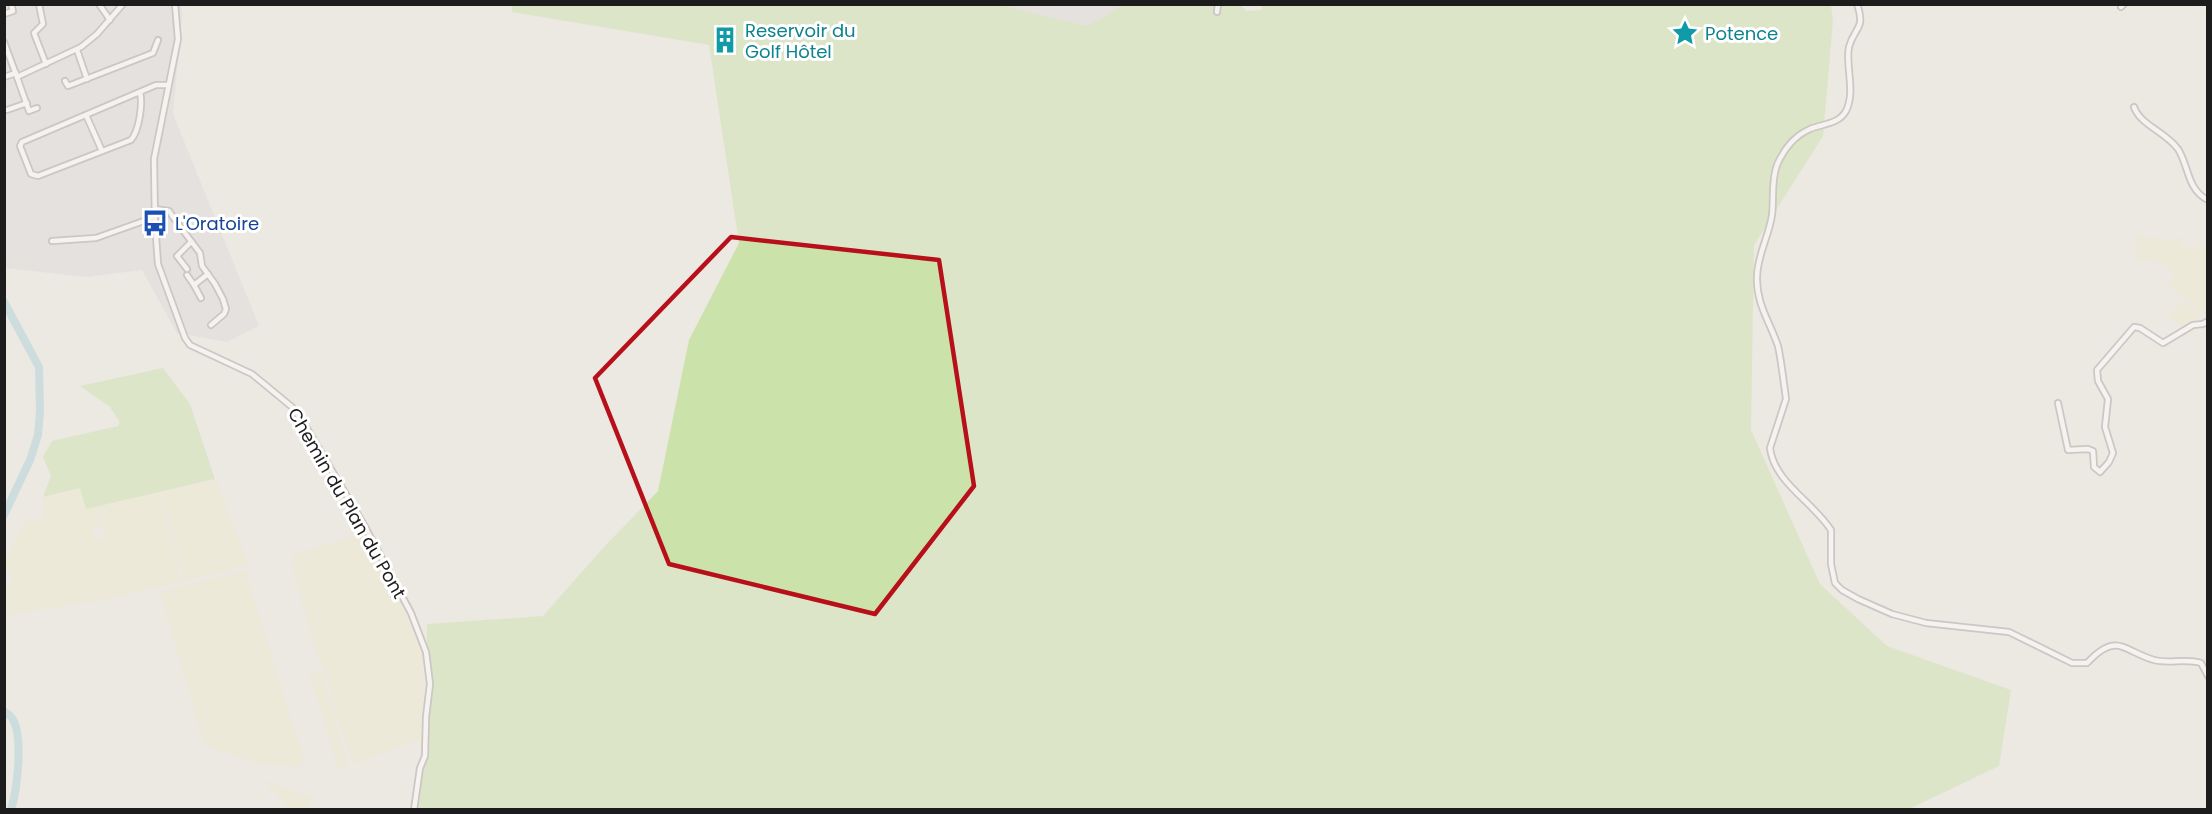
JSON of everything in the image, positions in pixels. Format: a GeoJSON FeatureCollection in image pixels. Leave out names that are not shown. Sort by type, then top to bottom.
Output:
{"type":"FeatureCollection","features":[{"type":"Feature","properties":{"kind":"street"},"geometry":{"type":"LineString","coordinates":[[4,14],[13,11],[11,4]]}},
{"type":"Feature","properties":{"kind":"street"},"geometry":{"type":"LineString","coordinates":[[39,4],[43,24],[34,33],[46,64]]}},
{"type":"Feature","properties":{"kind":"street"},"geometry":{"type":"LineString","coordinates":[[99,4],[110,20]]}},
{"type":"Feature","properties":{"kind":"street"},"geometry":{"type":"LineString","coordinates":[[4,77],[17,75],[77,50],[97,34],[123,4]]}},
{"type":"Feature","properties":{"kind":"street","name":"Chemin du Plan du Pont"},"geometry":{"type":"LineString","coordinates":[[175,4],[178,39],[154,159],[158,264],[185,338],[190,345],[252,374],[292,407],[364,525],[411,613],[426,652],[430,684],[425,756],[420,768],[414,810]]}},
{"type":"Feature","properties":{"kind":"street"},"geometry":{"type":"LineString","coordinates":[[1217,12],[1218,4]]}},
{"type":"Feature","properties":{"kind":"street"},"geometry":{"type":"LineString","coordinates":[[1857,4],[1861,22],[1849,49],[1851,78],[1847,108],[1844,114],[1834,121],[1811,128],[1797,136],[1785,150],[1776,171],[1771,224],[1756,274],[1764,317],[1777,345],[1785,392],[1785,399],[1770,448],[1771,454],[1783,477],[1831,530],[1831,566],[1835,583],[1858,599],[1899,616],[1926,623],[2009,632],[2072,663],[2087,663],[2096,652],[2117,645],[2156,660],[2201,663],[2208,676]]}},
{"type":"Feature","properties":{"kind":"street"},"geometry":{"type":"LineString","coordinates":[[65,81],[68,86],[153,53],[158,40]]}},
{"type":"Feature","properties":{"kind":"street"},"geometry":{"type":"LineString","coordinates":[[5,44],[29,111],[37,108]]}},
{"type":"Feature","properties":{"kind":"street"},"geometry":{"type":"LineString","coordinates":[[77,50],[87,79]]}},
{"type":"Feature","properties":{"kind":"street"},"geometry":{"type":"LineString","coordinates":[[140,92],[142,98],[134,138],[38,176],[30,174],[20,146],[22,142],[140,92],[167,85]]}},
{"type":"Feature","properties":{"kind":"street"},"geometry":{"type":"LineString","coordinates":[[7,110],[27,103]]}},
{"type":"Feature","properties":{"kind":"street"},"geometry":{"type":"LineString","coordinates":[[2134,107],[2149,126],[2164,133],[2176,147],[2194,189],[2208,200]]}},
{"type":"Feature","properties":{"kind":"street"},"geometry":{"type":"LineString","coordinates":[[86,115],[102,151]]}},
{"type":"Feature","properties":{"kind":"street"},"geometry":{"type":"LineString","coordinates":[[155,209],[169,211],[200,253],[202,266],[215,284],[226,309],[224,314],[211,325]]}},
{"type":"Feature","properties":{"kind":"street"},"geometry":{"type":"LineString","coordinates":[[52,241],[96,237],[155,217]]}},
{"type":"Feature","properties":{"kind":"street"},"geometry":{"type":"LineString","coordinates":[[187,268],[177,256],[191,242]]}},
{"type":"Feature","properties":{"kind":"street"},"geometry":{"type":"LineString","coordinates":[[194,285],[208,274]]}},
{"type":"Feature","properties":{"kind":"street"},"geometry":{"type":"LineString","coordinates":[[187,275],[201,298]]}},
{"type":"Feature","properties":{"kind":"street"},"geometry":{"type":"LineString","coordinates":[[2058,403],[2068,450],[2088,448],[2093,451],[2094,467],[2100,472],[2113,453],[2105,427],[2108,399],[2098,381],[2097,370],[2134,327],[2143,329],[2163,343],[2193,325],[2208,321]]}},
{"type":"Feature","properties":{"kind":"highlighted area"},"geometry":{"type":"Polygon","coordinates":[[[731,237],[939,260],[974,486],[875,614],[669,564],[595,378],[731,237]]]}},
{"type":"Feature","properties":{"kind":"shaded area"},"geometry":{"type":"Polygon","coordinates":[[[5,5],[181,5],[173,114],[259,326],[227,342],[177,333],[142,270],[86,277],[5,268],[5,5]]]}},
{"type":"Feature","properties":{"kind":"shaded area"},"geometry":{"type":"Polygon","coordinates":[[[995,5],[1125,5],[1088,26],[995,5]]]}},
{"type":"Feature","properties":{"kind":"green space"},"geometry":{"type":"Polygon","coordinates":[[[995,4],[1088,26],[1125,4],[1240,5],[1247,11],[1261,10],[1263,4],[1831,5],[1833,21],[1823,136],[1754,245],[1751,430],[1820,584],[1887,646],[2011,690],[1999,766],[1907,810],[417,810],[420,783],[427,759],[427,624],[543,616],[603,548],[658,491],[689,340],[739,243],[709,45],[512,12],[512,5],[995,4]]]}},
{"type":"Feature","properties":{"kind":"green space"},"geometry":{"type":"Polygon","coordinates":[[[2138,236],[2174,240],[2181,236],[2182,248],[2207,246],[2208,311],[2205,315],[2168,283],[2176,275],[2163,263],[2136,259],[2138,236]]]}},
{"type":"Feature","properties":{"kind":"green space"},"geometry":{"type":"Polygon","coordinates":[[[2183,301],[2200,316],[2185,329],[2169,315],[2183,301]]]}},
{"type":"Feature","properties":{"kind":"green space"},"geometry":{"type":"Polygon","coordinates":[[[163,368],[190,404],[215,479],[86,509],[80,488],[43,497],[51,476],[43,457],[52,441],[118,426],[120,422],[110,407],[80,386],[163,368]]]}},
{"type":"Feature","properties":{"kind":"green space"},"geometry":{"type":"Polygon","coordinates":[[[216,481],[248,565],[184,581],[163,491],[216,481]]]}},
{"type":"Feature","properties":{"kind":"green space"},"geometry":{"type":"Polygon","coordinates":[[[81,488],[86,508],[98,506],[102,526],[92,527],[94,540],[104,538],[108,564],[100,504],[161,490],[181,582],[115,597],[112,594],[110,599],[5,615],[5,586],[14,577],[4,563],[25,522],[45,517],[43,497],[81,488]]]}},
{"type":"Feature","properties":{"kind":"green space"},"geometry":{"type":"Polygon","coordinates":[[[363,533],[398,597],[423,655],[422,739],[354,763],[312,638],[291,559],[293,555],[363,533]]]}},
{"type":"Feature","properties":{"kind":"green space"},"geometry":{"type":"Polygon","coordinates":[[[245,571],[302,749],[303,761],[300,767],[261,764],[212,748],[204,742],[160,592],[245,571]]]}},
{"type":"Feature","properties":{"kind":"green space"},"geometry":{"type":"Polygon","coordinates":[[[322,672],[348,765],[338,768],[310,674],[322,672]]]}},
{"type":"Feature","properties":{"kind":"green space"},"geometry":{"type":"Polygon","coordinates":[[[262,780],[310,797],[310,809],[291,809],[262,780]]]}},
{"type":"Feature","properties":{"kind":"waterway"},"geometry":{"type":"LineString","coordinates":[[4,302],[39,367],[40,411],[38,435],[30,460],[4,515]]}},
{"type":"Feature","properties":{"kind":"waterway"},"geometry":{"type":"LineString","coordinates":[[4,711],[12,718],[16,726],[19,750],[11,810]]}},
{"type":"Feature","properties":{"kind":"place","name":"Potence"},"geometry":{"type":"Point","coordinates":[1685,33]}},
{"type":"Feature","properties":{"kind":"place","name":"Reservoir du Golf Hôtel"},"geometry":{"type":"Point","coordinates":[725,40]}},
{"type":"Feature","properties":{"kind":"place","name":"L'Oratoire"},"geometry":{"type":"Point","coordinates":[155,223]}}]}
